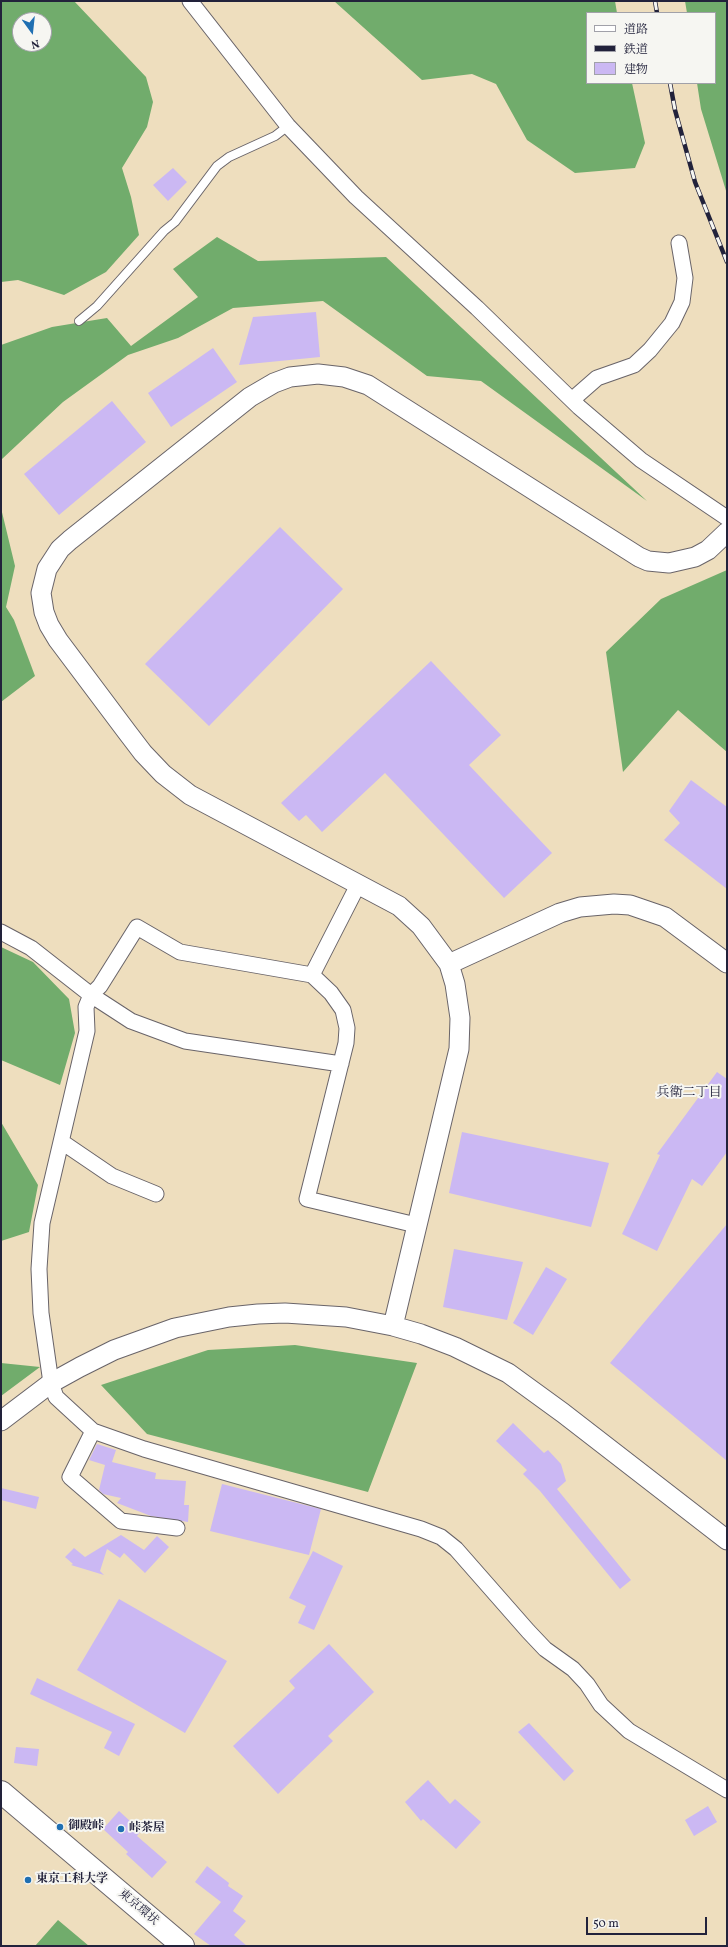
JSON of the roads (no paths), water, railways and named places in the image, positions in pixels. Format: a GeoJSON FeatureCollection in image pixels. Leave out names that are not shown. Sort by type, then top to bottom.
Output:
{"type":"FeatureCollection","features":[{"type":"Feature","properties":{"kind":"highway","name":"東京環状"},"geometry":{"type":"LineString","coordinates":[[1,1792],[182,1946]]}},
{"type":"Feature","properties":{"kind":"street"},"geometry":{"type":"LineString","coordinates":[[190,1],[288,126],[356,197],[471,302],[573,400],[641,460],[727,518]]}},
{"type":"Feature","properties":{"kind":"street"},"geometry":{"type":"LineString","coordinates":[[573,400],[598,378],[634,364],[650,350],[672,324],[682,302],[685,278],[679,243]]}},
{"type":"Feature","properties":{"kind":"street"},"geometry":{"type":"LineString","coordinates":[[393,1326],[459,1049],[460,1018],[455,984],[449,964],[434,942],[411,915],[394,903],[359,883],[190,795],[163,774],[143,753],[58,640],[47,619],[42,598],[47,568],[60,549],[250,397],[274,383],[290,377],[318,374],[344,377],[368,385],[639,557],[648,560],[669,562],[696,557],[713,546],[727,532]]}},
{"type":"Feature","properties":{"kind":"street"},"geometry":{"type":"LineString","coordinates":[[312,975],[359,883]]}},
{"type":"Feature","properties":{"kind":"street"},"geometry":{"type":"LineString","coordinates":[[449,964],[560,913],[580,907],[608,904],[630,905],[665,917],[727,962]]}},
{"type":"Feature","properties":{"kind":"street"},"geometry":{"type":"LineString","coordinates":[[416,1225],[307,1199],[341,1064],[347,1028],[342,1010],[331,993],[312,975],[180,952],[136,927],[100,986],[91,996],[86,1007],[87,1031],[42,1222],[39,1269],[41,1313],[51,1383],[56,1397],[93,1431],[144,1449],[421,1529],[441,1537],[456,1549],[528,1632],[545,1649],[573,1669],[587,1684],[601,1705],[629,1731],[727,1790]]}},
{"type":"Feature","properties":{"kind":"street"},"geometry":{"type":"LineString","coordinates":[[1,932],[32,948],[91,996],[131,1021],[184,1041],[341,1064]]}},
{"type":"Feature","properties":{"kind":"street"},"geometry":{"type":"LineString","coordinates":[[62,1142],[112,1176],[156,1194]]}},
{"type":"Feature","properties":{"kind":"street"},"geometry":{"type":"LineString","coordinates":[[1,1421],[51,1383],[114,1350],[143,1338],[175,1328],[229,1317],[285,1313],[346,1317],[393,1326],[455,1347],[508,1373],[563,1413],[727,1540]]}},
{"type":"Feature","properties":{"kind":"street"},"geometry":{"type":"LineString","coordinates":[[93,1431],[70,1477],[121,1521],[177,1528]]}},
{"type":"Feature","properties":{"kind":"lane"},"geometry":{"type":"LineString","coordinates":[[78,321],[98,306],[164,231],[175,222],[217,166],[229,157],[275,136],[288,126]]}},
{"type":"Feature","properties":{"kind":"railway"},"geometry":{"type":"LineString","coordinates":[[655,1],[657,12]]}},
{"type":"Feature","properties":{"kind":"railway"},"geometry":{"type":"LineString","coordinates":[[670,84],[675,110],[695,182],[727,262]]}},
{"type":"Feature","properties":{"kind":"place","name":"御殿峠"},"geometry":{"type":"Point","coordinates":[60,1827]}},
{"type":"Feature","properties":{"kind":"place","name":"峠茶屋"},"geometry":{"type":"Point","coordinates":[121,1829]}},
{"type":"Feature","properties":{"kind":"place","name":"東京工科大学"},"geometry":{"type":"Point","coordinates":[28,1880]}},
{"type":"Feature","properties":{"kind":"district","name":"兵衛二丁目"},"geometry":{"type":"Point","coordinates":[689,1094]}}]}
